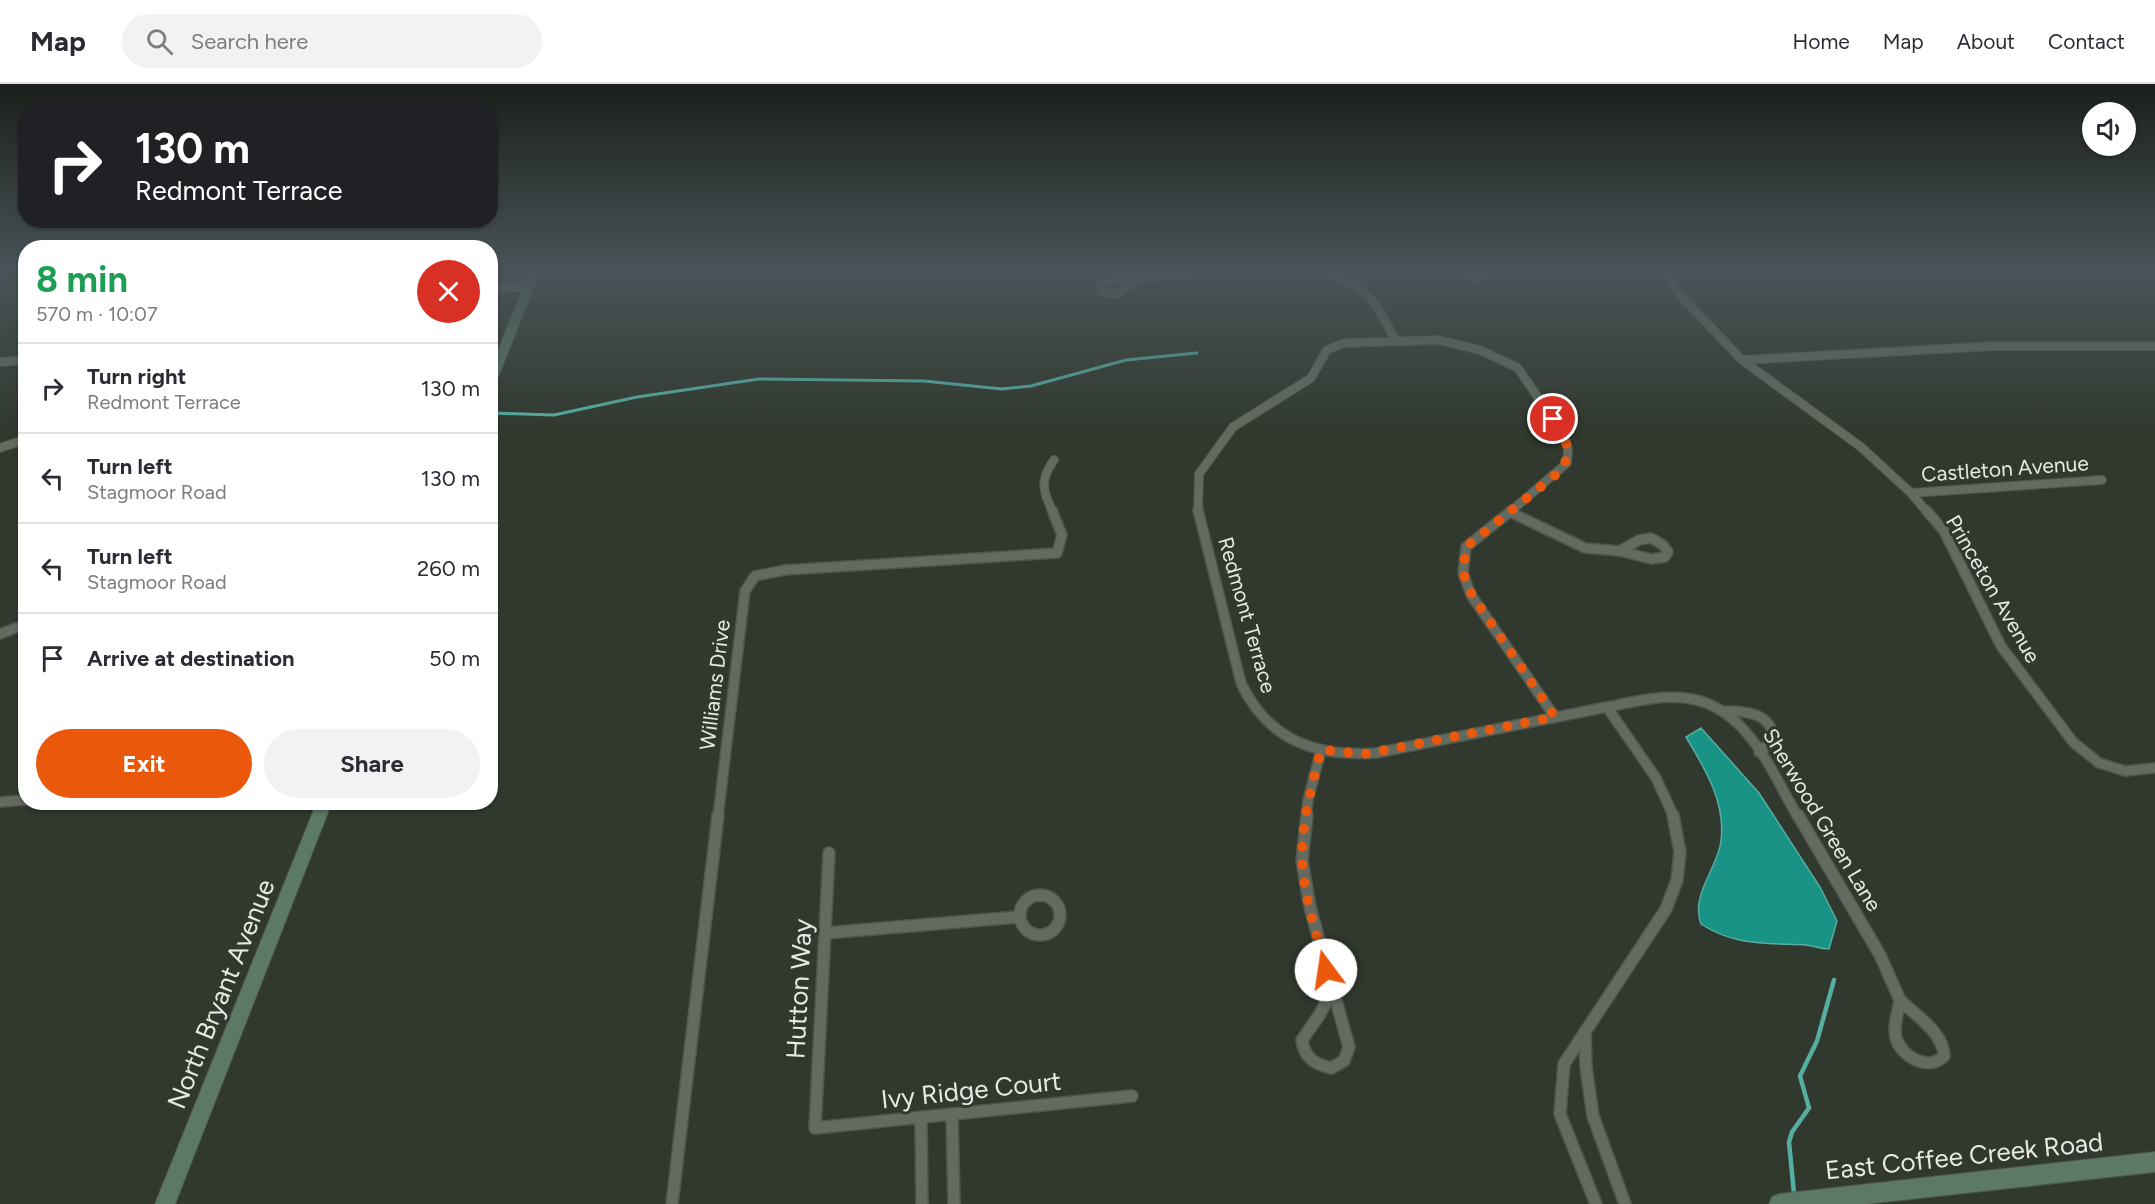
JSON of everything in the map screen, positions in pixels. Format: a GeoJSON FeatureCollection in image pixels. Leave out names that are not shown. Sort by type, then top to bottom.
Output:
{"type":"FeatureCollection","features":[{"type":"Feature","properties":{"kind":"street"},"geometry":{"type":"LineString","coordinates":[[498,365],[514,323]]}},
{"type":"Feature","properties":{"kind":"street"},"geometry":{"type":"LineString","coordinates":[[1387,323],[1395,340],[1439,340],[1480,350],[1518,368],[1564,436],[1568,449],[1567,462],[1558,473],[1466,547],[1463,573],[1472,595],[1555,717]]}},
{"type":"Feature","properties":{"kind":"street","name":"Princeton Avenue"},"geometry":{"type":"LineString","coordinates":[[1707,323],[1742,360],[1861,447],[1911,493],[1944,531],[2001,646],[2073,742],[2099,763],[2125,771],[2155,768]]}},
{"type":"Feature","properties":{"kind":"street","name":"Redmont Terrace"},"geometry":{"type":"LineString","coordinates":[[1395,340],[1344,343],[1327,350],[1311,378],[1233,427],[1199,474],[1198,510],[1245,693],[1257,713],[1272,728],[1294,741],[1321,750],[1365,754],[1607,707]]}},
{"type":"Feature","properties":{"kind":"street"},"geometry":{"type":"LineString","coordinates":[[1742,360],[1994,346],[2155,346]]}},
{"type":"Feature","properties":{"kind":"street"},"geometry":{"type":"LineString","coordinates":[[0,362],[18,361]]}},
{"type":"Feature","properties":{"kind":"street"},"geometry":{"type":"LineString","coordinates":[[0,448],[18,442]]}},
{"type":"Feature","properties":{"kind":"street","name":"Williams Drive"},"geometry":{"type":"LineString","coordinates":[[672,1204],[745,591],[755,576],[784,570],[1057,553],[1062,537],[1057,519],[1044,498],[1042,484],[1047,467],[1054,460]]}},
{"type":"Feature","properties":{"kind":"street","name":"Castleton Avenue"},"geometry":{"type":"LineString","coordinates":[[1911,493],[2102,480]]}},
{"type":"Feature","properties":{"kind":"street"},"geometry":{"type":"LineString","coordinates":[[1510,512],[1585,548],[1620,551],[1658,560],[1665,557],[1668,552],[1659,542],[1643,538],[1635,540],[1620,551]]}},
{"type":"Feature","properties":{"kind":"street"},"geometry":{"type":"LineString","coordinates":[[0,634],[18,627]]}},
{"type":"Feature","properties":{"kind":"street","name":"Sherwood Green Lane"},"geometry":{"type":"LineString","coordinates":[[1607,707],[1677,696],[1700,701],[1725,711],[1744,729],[1839,883],[1880,955],[1900,1000],[1942,1043],[1944,1056],[1939,1062],[1931,1064],[1919,1061],[1900,1047],[1894,1032],[1900,1000]]}},
{"type":"Feature","properties":{"kind":"street"},"geometry":{"type":"LineString","coordinates":[[1596,1204],[1560,1114],[1564,1064],[1666,909],[1680,875],[1682,856],[1677,825],[1665,794],[1607,707]]}},
{"type":"Feature","properties":{"kind":"street"},"geometry":{"type":"LineString","coordinates":[[1725,711],[1750,712],[1766,720],[1771,726],[1774,739],[1759,752]]}},
{"type":"Feature","properties":{"kind":"street"},"geometry":{"type":"LineString","coordinates":[[1321,750],[1308,800],[1302,861],[1310,907],[1349,1047],[1344,1062],[1330,1068],[1312,1062],[1304,1052],[1302,1040],[1332,992]]}},
{"type":"Feature","properties":{"kind":"street"},"geometry":{"type":"LineString","coordinates":[[0,802],[18,801]]}},
{"type":"Feature","properties":{"kind":"street","name":"North Bryant Avenue"},"geometry":{"type":"LineString","coordinates":[[165,1204],[322,810]]}},
{"type":"Feature","properties":{"kind":"street","name":"Hutton Way"},"geometry":{"type":"LineString","coordinates":[[815,1128],[828,853]]}},
{"type":"Feature","properties":{"kind":"street"},"geometry":{"type":"LineString","coordinates":[[825,933],[1019,917]]}},
{"type":"Feature","properties":{"kind":"street"},"geometry":{"type":"LineString","coordinates":[[1584,1031],[1593,1116],[1625,1204]]}},
{"type":"Feature","properties":{"kind":"street","name":"Ivy Ridge Court"},"geometry":{"type":"LineString","coordinates":[[815,1128],[1132,1096]]}},
{"type":"Feature","properties":{"kind":"street"},"geometry":{"type":"LineString","coordinates":[[952,1114],[954,1204]]}},
{"type":"Feature","properties":{"kind":"street"},"geometry":{"type":"LineString","coordinates":[[921,1117],[922,1204]]}},
{"type":"Feature","properties":{"kind":"street","name":"East Coffee Creek Road"},"geometry":{"type":"LineString","coordinates":[[1779,1204],[2155,1162]]}},
{"type":"Feature","properties":{"kind":"water"},"geometry":{"type":"Polygon","coordinates":[[[1701,728],[1759,793],[1820,887],[1837,921],[1829,949],[1739,940],[1701,924],[1699,903],[1719,851],[1722,827],[1712,786],[1686,737],[1701,728]]]}},
{"type":"Feature","properties":{"kind":"waterway"},"geometry":{"type":"LineString","coordinates":[[498,413],[554,415],[637,397],[759,379],[924,381],[1002,389],[1031,386],[1126,360],[1197,353]]}},
{"type":"Feature","properties":{"kind":"waterway"},"geometry":{"type":"LineString","coordinates":[[1795,1204],[1789,1142],[1792,1132],[1809,1108],[1800,1076],[1817,1041],[1834,980]]}},
{"type":"Feature","properties":{"kind":"route"},"geometry":{"type":"LineString","coordinates":[[1326,970],[1310,907],[1302,861],[1308,800],[1321,750],[1350,755],[1365,754],[1555,717],[1472,595],[1463,573],[1466,547],[1558,473],[1567,462],[1568,449],[1564,436],[1553,419]]}}]}
